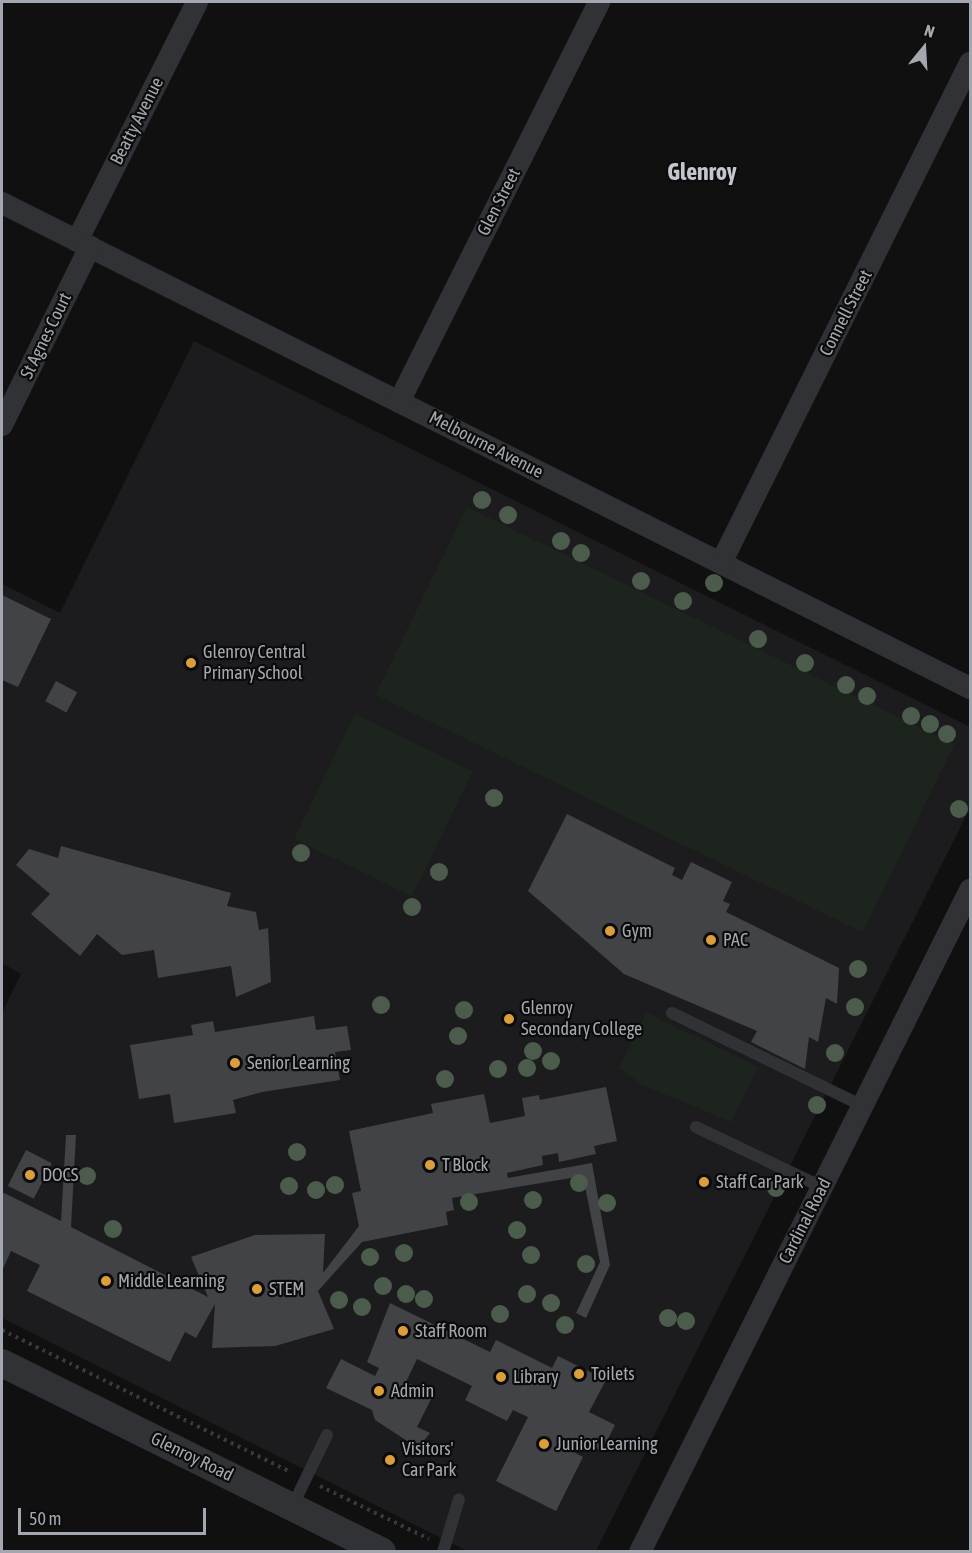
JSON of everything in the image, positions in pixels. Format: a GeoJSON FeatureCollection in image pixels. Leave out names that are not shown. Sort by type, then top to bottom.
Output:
{"type":"FeatureCollection","features":[{"type":"Feature","properties":{"kind":"street","name":"Beatty Avenue"},"geometry":{"type":"LineString","coordinates":[[84,244],[197,2]]}},
{"type":"Feature","properties":{"kind":"street","name":"Glen Street"},"geometry":{"type":"LineString","coordinates":[[399,402],[599,2]]}},
{"type":"Feature","properties":{"kind":"street","name":"Connell Street"},"geometry":{"type":"LineString","coordinates":[[721,563],[970,63]]}},
{"type":"Feature","properties":{"kind":"street","name":"Melbourne Avenue"},"geometry":{"type":"LineString","coordinates":[[2,203],[970,688]]}},
{"type":"Feature","properties":{"kind":"street","name":"St Agnes Court"},"geometry":{"type":"LineString","coordinates":[[2,425],[84,244]]}},
{"type":"Feature","properties":{"kind":"street","name":"Cardinal Road"},"geometry":{"type":"LineString","coordinates":[[640,1551],[970,890]]}},
{"type":"Feature","properties":{"kind":"street","name":"Glenroy Road"},"geometry":{"type":"LineString","coordinates":[[2,1363],[382,1551]]}},
{"type":"Feature","properties":{"kind":"lane"},"geometry":{"type":"LineString","coordinates":[[672,1013],[863,1106]]}},
{"type":"Feature","properties":{"kind":"lane"},"geometry":{"type":"LineString","coordinates":[[696,1127],[822,1187]]}},
{"type":"Feature","properties":{"kind":"lane"},"geometry":{"type":"LineString","coordinates":[[292,1507],[327,1435]]}},
{"type":"Feature","properties":{"kind":"lane"},"geometry":{"type":"LineString","coordinates":[[444,1549],[459,1499]]}},
{"type":"Feature","properties":{"kind":"path"},"geometry":{"type":"LineString","coordinates":[[2,1330],[444,1549]]}},
{"type":"Feature","properties":{"kind":"shaded area","name":"Glenroy Secondary College"},"geometry":{"type":"Polygon","coordinates":[[[194,341],[970,727],[970,808],[596,1551],[467,1551],[2,1318],[2,1013],[21,974],[2,963],[2,584],[60,613],[194,341]]]}},
{"type":"Feature","properties":{"kind":"shaded area"},"geometry":{"type":"Polygon","coordinates":[[[467,507],[954,745],[863,932],[375,695],[467,507]]]}},
{"type":"Feature","properties":{"kind":"shaded area"},"geometry":{"type":"Polygon","coordinates":[[[355,714],[473,771],[412,896],[294,839],[355,714]]]}},
{"type":"Feature","properties":{"kind":"shaded area"},"geometry":{"type":"Polygon","coordinates":[[[646,1012],[758,1067],[731,1122],[642,1085],[619,1068],[646,1012]]]}},
{"type":"Feature","properties":{"kind":"building"},"geometry":{"type":"Polygon","coordinates":[[[2,595],[51,619],[18,687],[2,680],[2,595]]]}},
{"type":"Feature","properties":{"kind":"building"},"geometry":{"type":"Polygon","coordinates":[[[56,681],[77,692],[66,713],[45,701],[56,681]]]}},
{"type":"Feature","properties":{"kind":"building","name":"PAC"},"geometry":{"type":"Polygon","coordinates":[[[567,814],[675,868],[672,875],[682,880],[691,862],[732,882],[723,901],[730,904],[726,912],[839,968],[837,1004],[826,998],[818,1042],[809,1037],[805,1069],[751,1042],[757,1031],[624,974],[528,891],[567,814]]]}},
{"type":"Feature","properties":{"kind":"building"},"geometry":{"type":"Polygon","coordinates":[[[61,846],[231,893],[227,906],[256,912],[259,930],[268,928],[271,982],[236,997],[231,966],[158,978],[154,950],[122,955],[97,934],[80,956],[31,914],[50,894],[16,865],[29,849],[58,858],[61,846]]]}},
{"type":"Feature","properties":{"kind":"building","name":"Senior Learning"},"geometry":{"type":"Polygon","coordinates":[[[314,1016],[316,1030],[347,1026],[351,1050],[335,1052],[340,1080],[262,1092],[233,1100],[236,1113],[174,1123],[170,1094],[139,1099],[130,1045],[193,1035],[191,1025],[213,1021],[215,1032],[314,1016]]]}},
{"type":"Feature","properties":{"kind":"building"},"geometry":{"type":"Polygon","coordinates":[[[606,1087],[617,1141],[594,1146],[596,1154],[559,1162],[558,1153],[542,1156],[543,1165],[507,1173],[508,1178],[592,1163],[610,1265],[586,1318],[576,1313],[600,1262],[583,1176],[452,1198],[454,1210],[446,1212],[448,1225],[362,1242],[318,1291],[334,1329],[275,1346],[212,1348],[215,1304],[196,1338],[185,1332],[170,1362],[27,1291],[40,1265],[11,1251],[2,1271],[2,1192],[61,1221],[66,1135],[76,1135],[71,1227],[208,1297],[191,1257],[255,1235],[325,1234],[323,1273],[359,1226],[352,1193],[361,1191],[349,1131],[433,1113],[431,1104],[484,1094],[490,1123],[525,1116],[522,1098],[539,1095],[540,1100],[606,1087]]]}},
{"type":"Feature","properties":{"kind":"building","name":"DOCS"},"geometry":{"type":"Polygon","coordinates":[[[26,1150],[52,1163],[34,1199],[8,1186],[26,1150]]]}},
{"type":"Feature","properties":{"kind":"building"},"geometry":{"type":"Polygon","coordinates":[[[390,1303],[490,1352],[496,1340],[552,1368],[558,1356],[606,1380],[589,1412],[615,1425],[602,1451],[576,1438],[570,1450],[583,1457],[556,1511],[496,1481],[528,1417],[513,1410],[507,1421],[465,1400],[472,1386],[417,1359],[406,1382],[433,1395],[417,1427],[430,1433],[418,1448],[375,1420],[372,1410],[326,1388],[341,1359],[375,1376],[379,1368],[367,1362],[390,1303]]]}},
{"type":"Feature","properties":{"kind":"place","name":"Glenroy Central Primary School"},"geometry":{"type":"Point","coordinates":[191,663]}},
{"type":"Feature","properties":{"kind":"place","name":"Gym"},"geometry":{"type":"Point","coordinates":[610,931]}},
{"type":"Feature","properties":{"kind":"place","name":"PAC"},"geometry":{"type":"Point","coordinates":[711,940]}},
{"type":"Feature","properties":{"kind":"place","name":"Glenroy Secondary College"},"geometry":{"type":"Point","coordinates":[509,1019]}},
{"type":"Feature","properties":{"kind":"place","name":"Senior Learning"},"geometry":{"type":"Point","coordinates":[235,1063]}},
{"type":"Feature","properties":{"kind":"place","name":"T Block"},"geometry":{"type":"Point","coordinates":[430,1165]}},
{"type":"Feature","properties":{"kind":"place","name":"DOCS"},"geometry":{"type":"Point","coordinates":[30,1175]}},
{"type":"Feature","properties":{"kind":"place","name":"Staff Car Park"},"geometry":{"type":"Point","coordinates":[704,1182]}},
{"type":"Feature","properties":{"kind":"place","name":"Middle Learning"},"geometry":{"type":"Point","coordinates":[106,1281]}},
{"type":"Feature","properties":{"kind":"place","name":"STEM"},"geometry":{"type":"Point","coordinates":[257,1289]}},
{"type":"Feature","properties":{"kind":"place","name":"Staff Room"},"geometry":{"type":"Point","coordinates":[403,1331]}},
{"type":"Feature","properties":{"kind":"place","name":"Toilets"},"geometry":{"type":"Point","coordinates":[579,1374]}},
{"type":"Feature","properties":{"kind":"place","name":"Library"},"geometry":{"type":"Point","coordinates":[501,1377]}},
{"type":"Feature","properties":{"kind":"place","name":"Admin"},"geometry":{"type":"Point","coordinates":[379,1391]}},
{"type":"Feature","properties":{"kind":"place","name":"Junior Learning"},"geometry":{"type":"Point","coordinates":[544,1444]}},
{"type":"Feature","properties":{"kind":"place","name":"Visitors' Car Park"},"geometry":{"type":"Point","coordinates":[390,1460]}},
{"type":"Feature","properties":{"kind":"district","name":"Glenroy"},"geometry":{"type":"Point","coordinates":[702,172]}}]}
